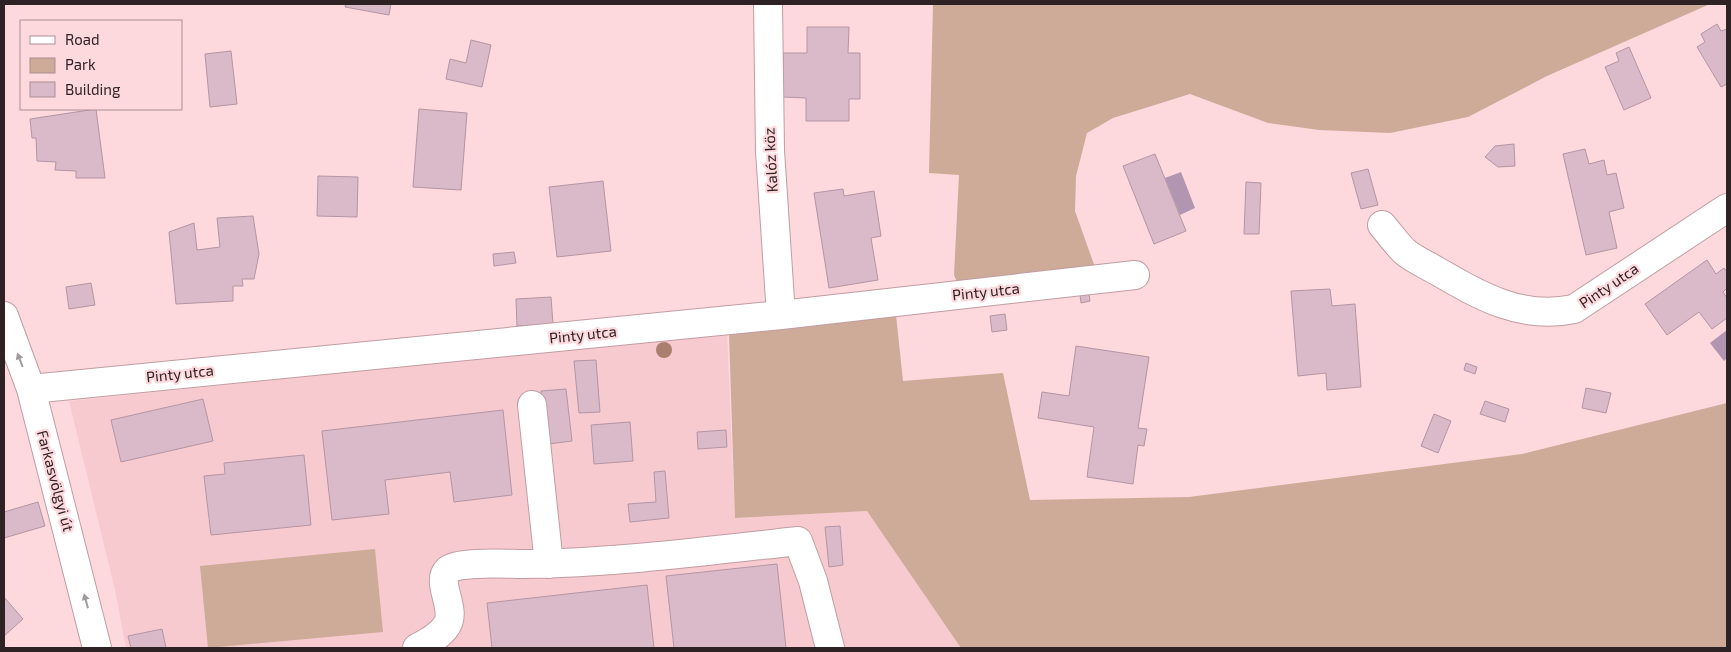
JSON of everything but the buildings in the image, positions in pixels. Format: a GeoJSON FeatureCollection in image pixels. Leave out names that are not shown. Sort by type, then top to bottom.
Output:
{"type":"FeatureCollection","features":[{"type":"Feature","properties":{"kind":"street","name":"Kalóz köz"},"geometry":{"type":"LineString","coordinates":[[768,4],[770,150],[781,315]]}},
{"type":"Feature","properties":{"kind":"street","name":"Pinty utca"},"geometry":{"type":"LineString","coordinates":[[1382,225],[1405,252],[1494,301],[1534,312],[1557,313],[1574,309],[1727,208]]}},
{"type":"Feature","properties":{"kind":"street","name":"Pinty utca"},"geometry":{"type":"LineString","coordinates":[[31,389],[781,315],[1134,276]]}},
{"type":"Feature","properties":{"kind":"street","name":"Farkasvölgyi út"},"geometry":{"type":"LineString","coordinates":[[4,316],[31,389],[98,648]]}},
{"type":"Feature","properties":{"kind":"street"},"geometry":{"type":"LineString","coordinates":[[532,405],[549,564]]}},
{"type":"Feature","properties":{"kind":"street"},"geometry":{"type":"LineString","coordinates":[[417,648],[438,635],[449,620],[449,604],[443,585],[447,571],[454,567],[470,564],[549,564],[610,561],[798,541],[813,581],[830,648]]}},
{"type":"Feature","properties":{"kind":"shaded area"},"geometry":{"type":"Polygon","coordinates":[[[1181,172],[1195,208],[1180,215],[1165,178],[1181,172]]]}},
{"type":"Feature","properties":{"kind":"shaded area"},"geometry":{"type":"Polygon","coordinates":[[[1727,330],[1727,358],[1724,361],[1710,343],[1727,330]]]}},
{"type":"Feature","properties":{"kind":"shaded area"},"geometry":{"type":"Polygon","coordinates":[[[727,333],[735,518],[867,511],[978,648],[126,648],[115,590],[69,401],[727,333]]]}},
{"type":"Feature","properties":{"kind":"green space"},"geometry":{"type":"Polygon","coordinates":[[[933,4],[1710,4],[1547,76],[1468,117],[1390,133],[1319,130],[1268,123],[1190,94],[1113,118],[1087,133],[1076,176],[1075,211],[1097,273],[959,286],[954,275],[959,175],[929,173],[933,4]]]}},
{"type":"Feature","properties":{"kind":"green space"},"geometry":{"type":"Polygon","coordinates":[[[896,315],[903,381],[1003,373],[1030,500],[1189,497],[1522,454],[1727,403],[1727,648],[961,648],[867,511],[735,518],[729,333],[896,315]]]}},
{"type":"Feature","properties":{"kind":"green space"},"geometry":{"type":"Polygon","coordinates":[[[375,549],[383,632],[208,648],[200,566],[375,549]]]}}]}
